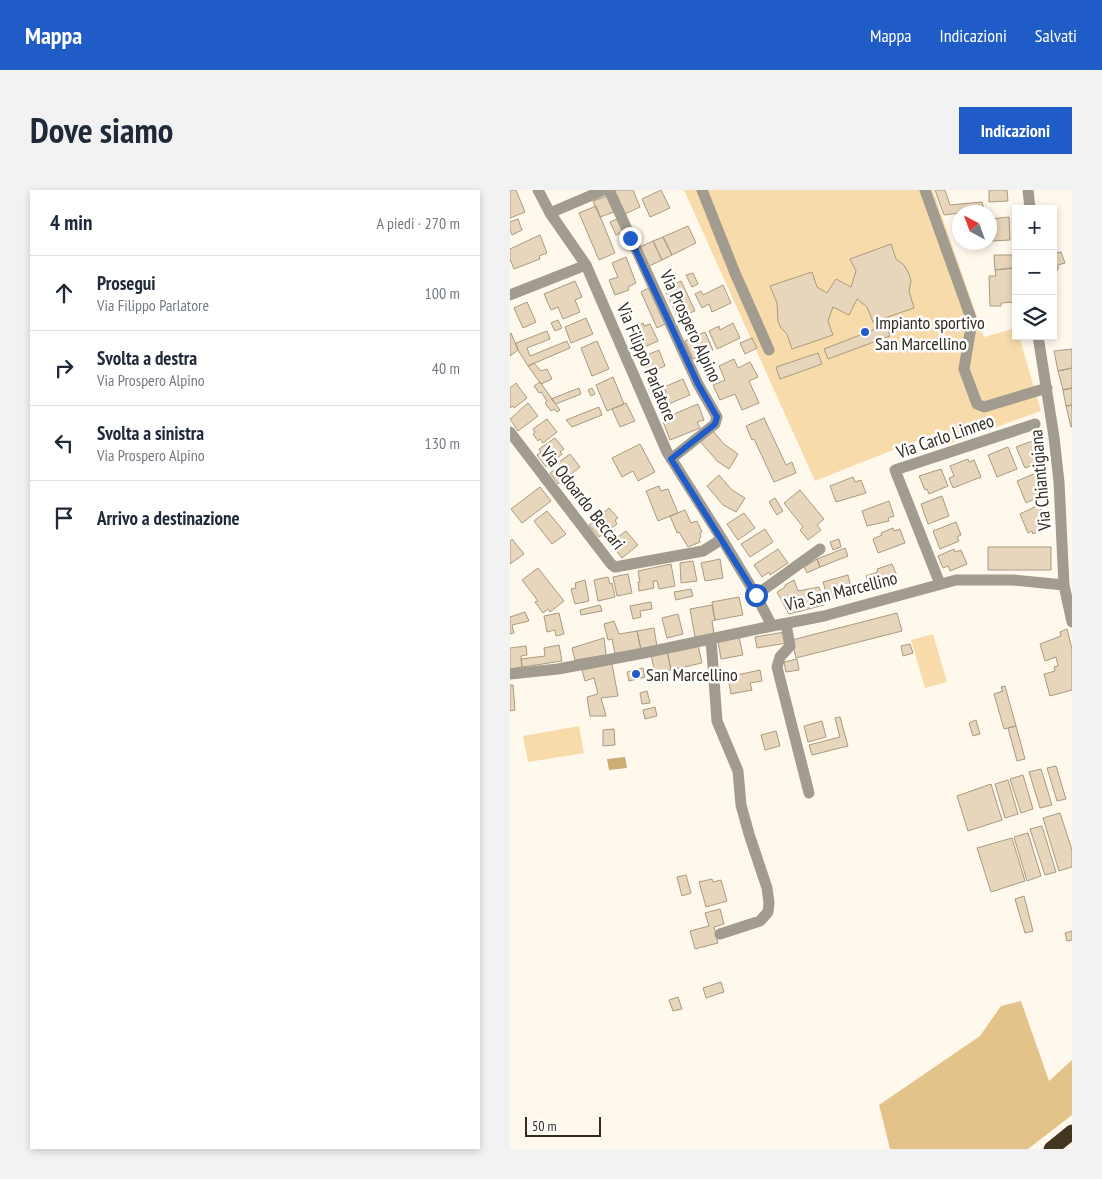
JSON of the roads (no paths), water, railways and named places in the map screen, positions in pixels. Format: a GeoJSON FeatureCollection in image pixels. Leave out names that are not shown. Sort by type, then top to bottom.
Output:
{"type":"FeatureCollection","features":[{"type":"Feature","properties":{"kind":"highway"},"geometry":{"type":"LineString","coordinates":[[1051,1149],[1072,1132]]}},
{"type":"Feature","properties":{"kind":"street","name":"Via Filippo Parlatore"},"geometry":{"type":"LineString","coordinates":[[538,190],[550,213],[586,265],[671,459],[756,595],[772,626]]}},
{"type":"Feature","properties":{"kind":"street"},"geometry":{"type":"LineString","coordinates":[[550,213],[604,190]]}},
{"type":"Feature","properties":{"kind":"street","name":"Via Prospero Alpino"},"geometry":{"type":"LineString","coordinates":[[609,190],[696,379],[717,417],[715,424],[671,459]]}},
{"type":"Feature","properties":{"kind":"street"},"geometry":{"type":"LineString","coordinates":[[702,190],[735,273],[769,350]]}},
{"type":"Feature","properties":{"kind":"street"},"geometry":{"type":"LineString","coordinates":[[926,190],[972,321],[964,369],[978,404],[984,407],[993,406],[1047,388]]}},
{"type":"Feature","properties":{"kind":"street"},"geometry":{"type":"LineString","coordinates":[[1028,190],[1030,205]]}},
{"type":"Feature","properties":{"kind":"street"},"geometry":{"type":"LineString","coordinates":[[510,295],[586,265]]}},
{"type":"Feature","properties":{"kind":"street","name":"Via Chiantigiana"},"geometry":{"type":"LineString","coordinates":[[1039,340],[1059,482],[1064,585],[1072,622]]}},
{"type":"Feature","properties":{"kind":"street","name":"Via Carlo Linneo"},"geometry":{"type":"LineString","coordinates":[[940,584],[895,470],[1035,424]]}},
{"type":"Feature","properties":{"kind":"street","name":"Via Odoardo Beccari"},"geometry":{"type":"LineString","coordinates":[[510,432],[615,567],[703,551],[722,539]]}},
{"type":"Feature","properties":{"kind":"street"},"geometry":{"type":"LineString","coordinates":[[756,595],[820,549]]}},
{"type":"Feature","properties":{"kind":"street","name":"Via San Marcellino"},"geometry":{"type":"LineString","coordinates":[[510,674],[558,669],[824,616],[956,580],[1013,580],[1064,585]]}},
{"type":"Feature","properties":{"kind":"street"},"geometry":{"type":"LineString","coordinates":[[786,624],[790,646],[780,657],[777,667],[809,793]]}},
{"type":"Feature","properties":{"kind":"street"},"geometry":{"type":"LineString","coordinates":[[711,639],[717,721],[738,771],[741,805],[748,834],[767,888],[769,903],[768,912],[760,921],[720,934]]}},
{"type":"Feature","properties":{"kind":"place","name":"Impianto sportivo San Marcellino"},"geometry":{"type":"Point","coordinates":[865,332]}},
{"type":"Feature","properties":{"kind":"place","name":"San Marcellino"},"geometry":{"type":"Point","coordinates":[636,674]}}]}
